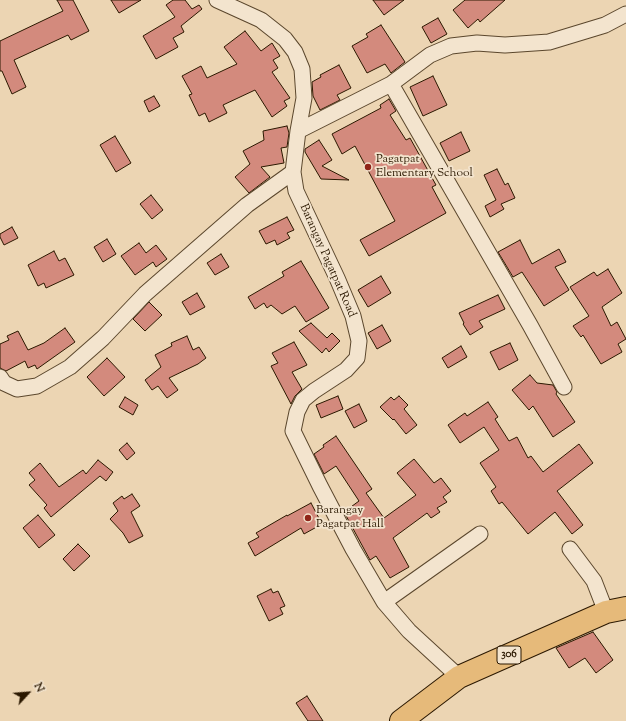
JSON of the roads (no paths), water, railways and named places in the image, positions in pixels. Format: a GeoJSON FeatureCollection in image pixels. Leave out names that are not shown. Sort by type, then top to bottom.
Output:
{"type":"FeatureCollection","features":[{"type":"Feature","properties":{"kind":"main road","name":"306"},"geometry":{"type":"LineString","coordinates":[[401,721],[460,677],[616,610]]}},
{"type":"Feature","properties":{"kind":"street","name":"Barangay Pagatpat Road"},"geometry":{"type":"LineString","coordinates":[[217,0],[260,20],[285,39],[296,52],[302,69],[304,98],[293,172],[296,191],[337,278],[353,316],[359,341],[357,358],[346,370],[303,400],[296,412],[293,431],[338,521],[384,602],[409,631],[460,677]]}},
{"type":"Feature","properties":{"kind":"street"},"geometry":{"type":"LineString","coordinates":[[298,131],[391,84],[430,55],[451,46],[477,43],[505,44],[549,42],[605,25],[626,14]]}},
{"type":"Feature","properties":{"kind":"street"},"geometry":{"type":"LineString","coordinates":[[391,84],[530,325],[564,387]]}},
{"type":"Feature","properties":{"kind":"street"},"geometry":{"type":"LineString","coordinates":[[0,377],[4,383],[17,388],[37,386],[70,367],[103,338],[146,294],[247,205],[293,172]]}},
{"type":"Feature","properties":{"kind":"street"},"geometry":{"type":"LineString","coordinates":[[384,602],[480,534]]}},
{"type":"Feature","properties":{"kind":"street"},"geometry":{"type":"LineString","coordinates":[[570,549],[616,610]]}},
{"type":"Feature","properties":{"kind":"place","name":"Pagatpat Elementary School"},"geometry":{"type":"Point","coordinates":[368,167]}},
{"type":"Feature","properties":{"kind":"place","name":"Barangay Pagatpat Hall"},"geometry":{"type":"Point","coordinates":[308,518]}}]}
